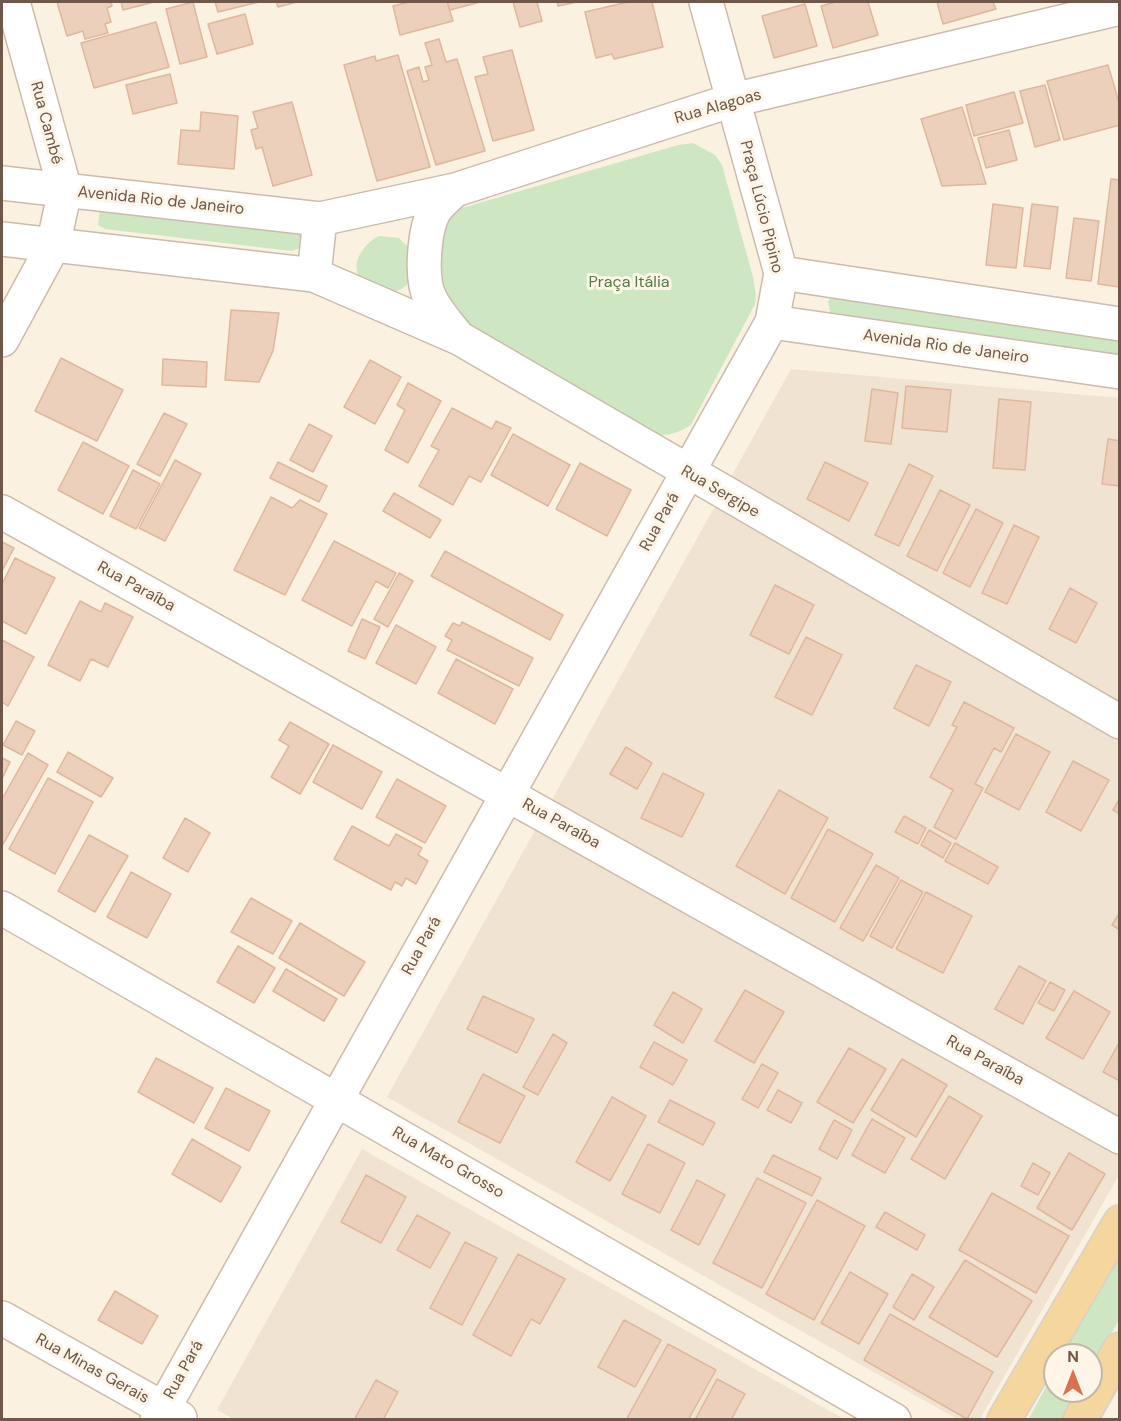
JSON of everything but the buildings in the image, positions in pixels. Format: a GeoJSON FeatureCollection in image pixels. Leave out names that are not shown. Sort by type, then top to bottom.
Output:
{"type":"FeatureCollection","features":[{"type":"Feature","properties":{"kind":"main road"},"geometry":{"type":"LineString","coordinates":[[1004,1419],[1119,1222]]}},
{"type":"Feature","properties":{"kind":"main road"},"geometry":{"type":"LineString","coordinates":[[1080,1419],[1119,1349]]}},
{"type":"Feature","properties":{"kind":"street","name":"Rua Cambé"},"geometry":{"type":"LineString","coordinates":[[2,340],[53,246],[65,190],[13,2]]}},
{"type":"Feature","properties":{"kind":"street","name":"Praça Lúcio Pipino"},"geometry":{"type":"LineString","coordinates":[[688,473],[772,322],[781,273],[706,2]]}},
{"type":"Feature","properties":{"kind":"street","name":"Rua Alagoas"},"geometry":{"type":"LineString","coordinates":[[320,219],[455,190],[733,100],[1119,8]]}},
{"type":"Feature","properties":{"kind":"street","name":"Avenida Rio de Janeiro"},"geometry":{"type":"LineString","coordinates":[[2,183],[320,219]]}},
{"type":"Feature","properties":{"kind":"street"},"geometry":{"type":"LineString","coordinates":[[455,190],[436,210],[427,230],[424,257],[429,296],[442,318],[459,338]]}},
{"type":"Feature","properties":{"kind":"street"},"geometry":{"type":"LineString","coordinates":[[2,239],[314,275],[320,219]]}},
{"type":"Feature","properties":{"kind":"street"},"geometry":{"type":"LineString","coordinates":[[781,273],[1119,324]]}},
{"type":"Feature","properties":{"kind":"street","name":"Rua Sergipe"},"geometry":{"type":"LineString","coordinates":[[314,275],[459,338],[1119,722]]}},
{"type":"Feature","properties":{"kind":"street","name":"Avenida Rio de Janeiro"},"geometry":{"type":"LineString","coordinates":[[772,322],[1119,372]]}},
{"type":"Feature","properties":{"kind":"street","name":"Rua Pará"},"geometry":{"type":"LineString","coordinates":[[167,1416],[337,1099],[688,473]]}},
{"type":"Feature","properties":{"kind":"street","name":"Rua Paraíba"},"geometry":{"type":"LineString","coordinates":[[2,512],[1119,1137]]}},
{"type":"Feature","properties":{"kind":"street","name":"Rua Mato Grosso"},"geometry":{"type":"LineString","coordinates":[[2,908],[894,1419]]}},
{"type":"Feature","properties":{"kind":"street","name":"Rua Minas Gerais"},"geometry":{"type":"LineString","coordinates":[[2,1318],[167,1416]]}},
{"type":"Feature","properties":{"kind":"shaded area"},"geometry":{"type":"Polygon","coordinates":[[[791,369],[1119,398],[1119,1175],[980,1419],[957,1419],[387,1097],[791,369]]]}},
{"type":"Feature","properties":{"kind":"shaded area"},"geometry":{"type":"Polygon","coordinates":[[[362,1149],[844,1419],[235,1420],[217,1410],[362,1149]]]}},
{"type":"Feature","properties":{"kind":"green space","name":"Praça Itália"},"geometry":{"type":"Polygon","coordinates":[[[693,143],[715,155],[722,165],[753,277],[756,296],[755,304],[691,425],[674,433],[660,435],[469,327],[444,298],[436,250],[439,232],[455,210],[678,145],[693,143]]]}},
{"type":"Feature","properties":{"kind":"green space"},"geometry":{"type":"Polygon","coordinates":[[[100,209],[296,229],[301,233],[299,248],[292,251],[105,229],[98,225],[100,209]]]}},
{"type":"Feature","properties":{"kind":"green space"},"geometry":{"type":"Polygon","coordinates":[[[379,236],[399,238],[413,252],[410,280],[401,289],[381,291],[369,286],[359,276],[357,263],[359,256],[373,239],[379,236]]]}},
{"type":"Feature","properties":{"kind":"green space"},"geometry":{"type":"Polygon","coordinates":[[[833,292],[1119,334],[1119,358],[838,316],[830,312],[828,302],[833,292]]]}},
{"type":"Feature","properties":{"kind":"green space"},"geometry":{"type":"Polygon","coordinates":[[[1119,1253],[1119,1320],[1103,1348],[1103,1343],[1070,1343],[1119,1253]]]}},
{"type":"Feature","properties":{"kind":"green space"},"geometry":{"type":"Polygon","coordinates":[[[1043,1392],[1043,1403],[1071,1403],[1062,1419],[1028,1420],[1043,1392]]]}}]}
